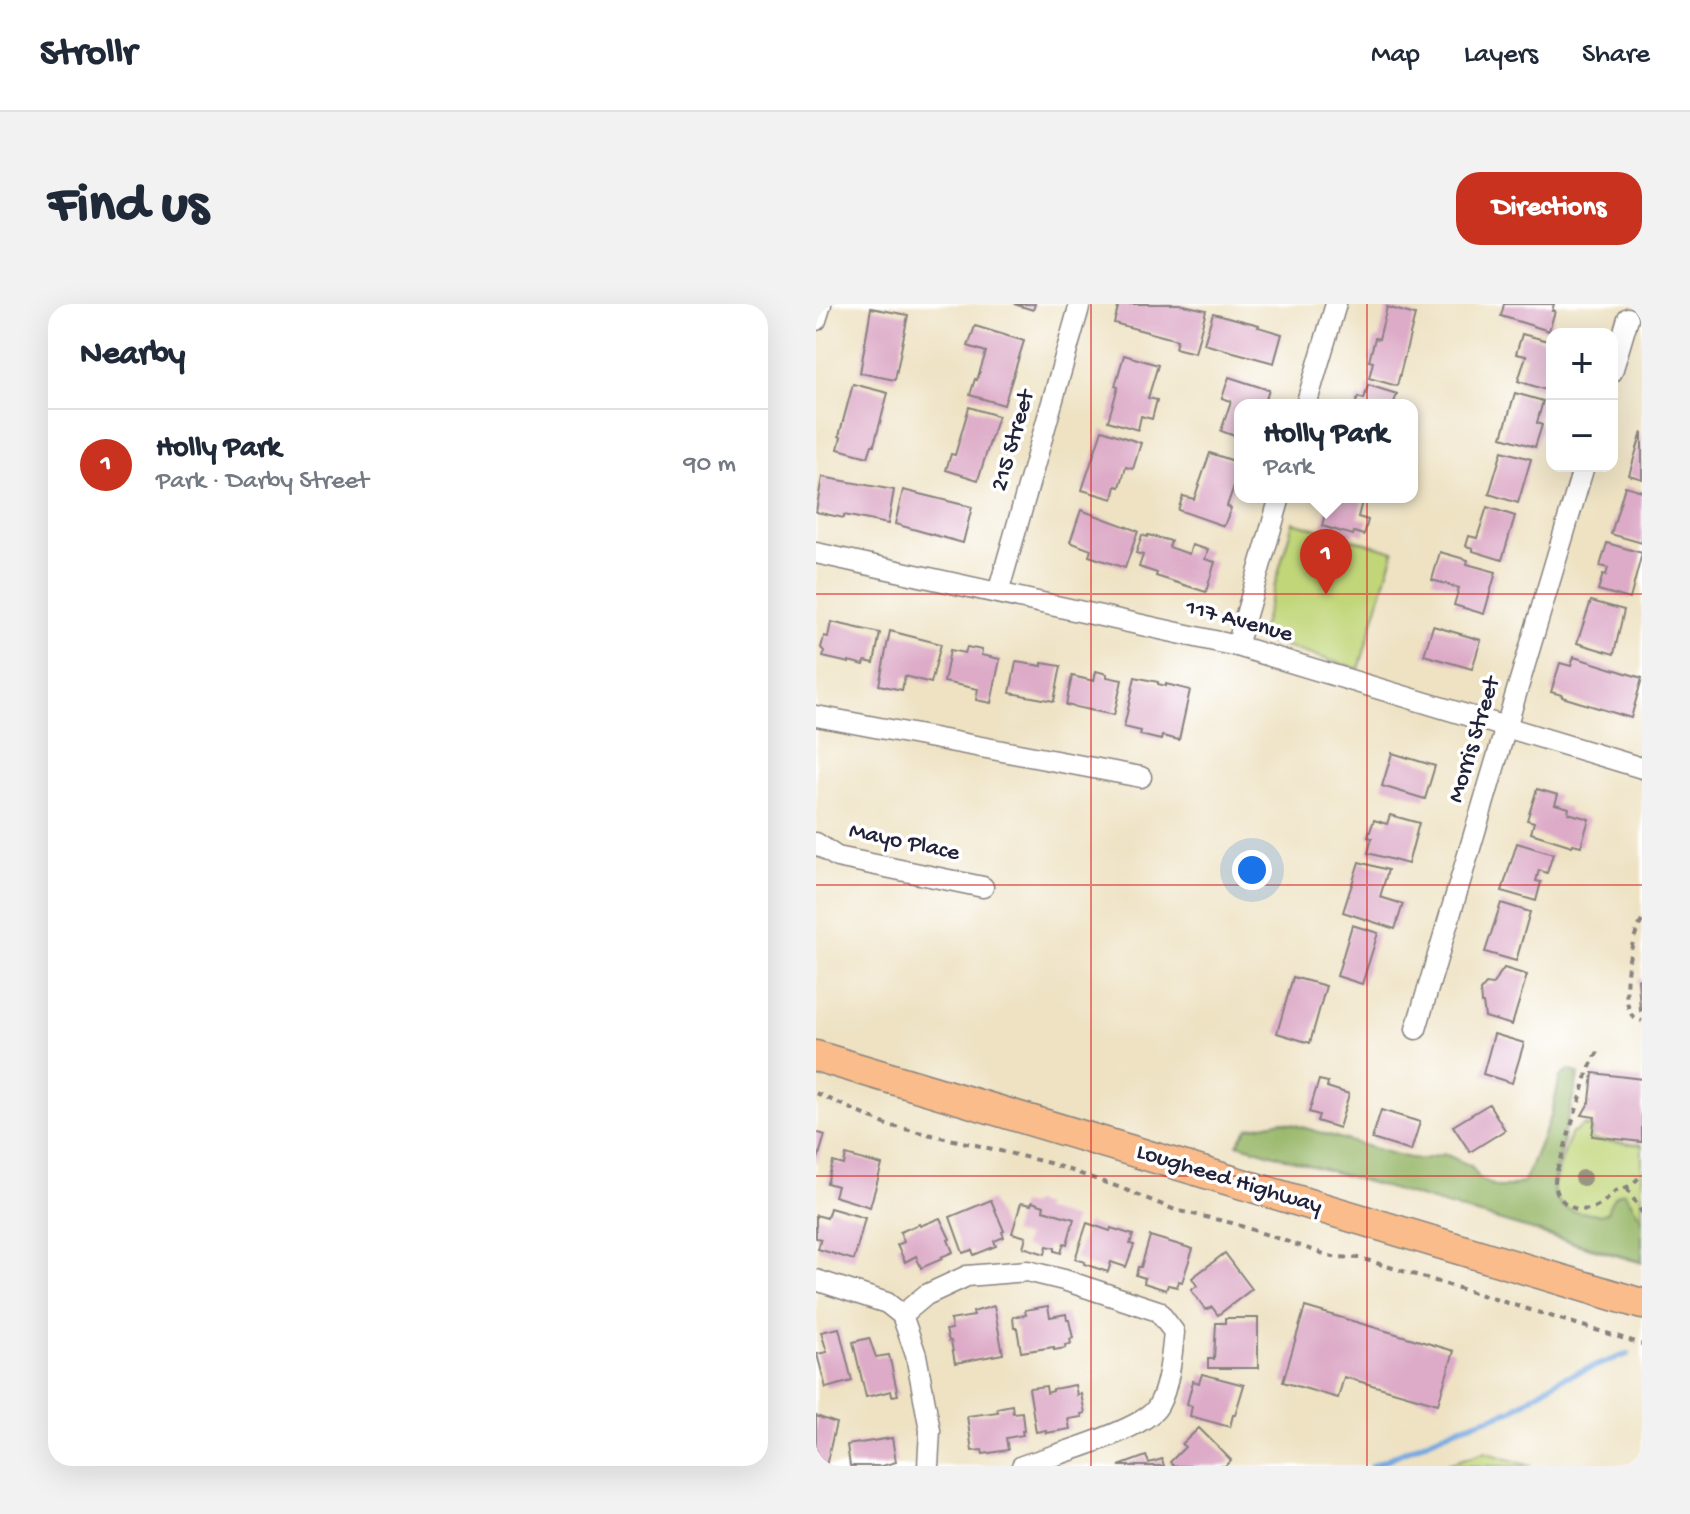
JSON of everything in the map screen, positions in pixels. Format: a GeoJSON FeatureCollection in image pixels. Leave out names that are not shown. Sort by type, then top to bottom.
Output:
{"type":"FeatureCollection","features":[{"type":"Feature","properties":{"kind":"highway","name":"Lougheed Highway"},"geometry":{"type":"LineString","coordinates":[[816,1056],[1642,1304]]}},
{"type":"Feature","properties":{"kind":"street"},"geometry":{"type":"LineString","coordinates":[[816,320],[821,304]]}},
{"type":"Feature","properties":{"kind":"street","name":"215 Street"},"geometry":{"type":"LineString","coordinates":[[998,593],[1080,304]]}},
{"type":"Feature","properties":{"kind":"street"},"geometry":{"type":"LineString","coordinates":[[1308,399],[1336,304]]}},
{"type":"Feature","properties":{"kind":"street"},"geometry":{"type":"LineString","coordinates":[[1618,352],[1628,318]]}},
{"type":"Feature","properties":{"kind":"street","name":"Morris Street"},"geometry":{"type":"LineString","coordinates":[[1416,1029],[1582,472]]}},
{"type":"Feature","properties":{"kind":"street"},"geometry":{"type":"LineString","coordinates":[[1237,646],[1278,503]]}},
{"type":"Feature","properties":{"kind":"street","name":"117 Avenue"},"geometry":{"type":"LineString","coordinates":[[816,553],[1237,646],[1642,768]]}},
{"type":"Feature","properties":{"kind":"street"},"geometry":{"type":"LineString","coordinates":[[816,716],[1141,777]]}},
{"type":"Feature","properties":{"kind":"street","name":"Mayo Place"},"geometry":{"type":"LineString","coordinates":[[816,843],[837,857],[983,887]]}},
{"type":"Feature","properties":{"kind":"street"},"geometry":{"type":"LineString","coordinates":[[902,1315],[926,1295],[967,1276],[1027,1271],[1158,1311],[1174,1332],[1171,1365],[1158,1407],[1144,1420],[1022,1466]]}},
{"type":"Feature","properties":{"kind":"street"},"geometry":{"type":"LineString","coordinates":[[816,1280],[887,1303],[902,1315],[916,1355],[930,1430],[928,1466]]}},
{"type":"Feature","properties":{"kind":"path"},"geometry":{"type":"LineString","coordinates":[[1642,921],[1631,949],[1627,983],[1630,1012],[1642,1021]]}},
{"type":"Feature","properties":{"kind":"path"},"geometry":{"type":"LineString","coordinates":[[1598,1052],[1587,1071],[1555,1185],[1563,1203],[1569,1207],[1596,1207],[1642,1175]]}},
{"type":"Feature","properties":{"kind":"path"},"geometry":{"type":"LineString","coordinates":[[816,1093],[887,1125],[1049,1163],[1175,1210],[1232,1223],[1333,1257],[1360,1258],[1642,1344]]}},
{"type":"Feature","properties":{"kind":"path"},"geometry":{"type":"LineString","coordinates":[[1627,1188],[1642,1213]]}},
{"type":"Feature","properties":{"kind":"green space"},"geometry":{"type":"Polygon","coordinates":[[[1293,522],[1394,551],[1359,669],[1259,639],[1293,522]]]}},
{"type":"Feature","properties":{"kind":"green space"},"geometry":{"type":"Polygon","coordinates":[[[1570,1070],[1579,1074],[1554,1174],[1554,1193],[1558,1202],[1567,1209],[1599,1215],[1607,1213],[1612,1200],[1624,1192],[1642,1219],[1642,1262],[1237,1144],[1248,1128],[1282,1121],[1419,1160],[1445,1154],[1471,1166],[1479,1178],[1496,1187],[1510,1187],[1524,1182],[1551,1116],[1560,1077],[1570,1070]]]}},
{"type":"Feature","properties":{"kind":"green space"},"geometry":{"type":"Polygon","coordinates":[[[1585,1125],[1591,1126],[1592,1140],[1642,1145],[1642,1263],[1538,1233],[1570,1135],[1585,1125]]]}},
{"type":"Feature","properties":{"kind":"green space"},"geometry":{"type":"Polygon","coordinates":[[[1484,1452],[1532,1466],[1442,1466],[1484,1452]]]}},
{"type":"Feature","properties":{"kind":"building"},"geometry":{"type":"Polygon","coordinates":[[[1014,304],[1035,304],[1033,310],[1014,304]]]}},
{"type":"Feature","properties":{"kind":"building"},"geometry":{"type":"Polygon","coordinates":[[[1119,304],[1179,304],[1206,310],[1195,353],[1175,348],[1177,340],[1114,323],[1119,304]]]}},
{"type":"Feature","properties":{"kind":"building"},"geometry":{"type":"Polygon","coordinates":[[[1504,304],[1554,304],[1550,328],[1546,330],[1501,316],[1504,304]]]}},
{"type":"Feature","properties":{"kind":"building"},"geometry":{"type":"Polygon","coordinates":[[[1387,307],[1415,315],[1397,386],[1369,378],[1373,362],[1369,361],[1375,338],[1379,339],[1387,307]]]}},
{"type":"Feature","properties":{"kind":"building"},"geometry":{"type":"Polygon","coordinates":[[[871,308],[908,315],[895,380],[860,373],[871,308]]]}},
{"type":"Feature","properties":{"kind":"building"},"geometry":{"type":"Polygon","coordinates":[[[1213,313],[1282,334],[1274,363],[1204,344],[1213,313]]]}},
{"type":"Feature","properties":{"kind":"building"},"geometry":{"type":"Polygon","coordinates":[[[975,326],[1024,341],[1004,405],[970,395],[986,352],[968,346],[975,326]]]}},
{"type":"Feature","properties":{"kind":"building"},"geometry":{"type":"Polygon","coordinates":[[[1522,334],[1546,340],[1546,390],[1518,381],[1526,356],[1516,354],[1522,334]]]}},
{"type":"Feature","properties":{"kind":"building"},"geometry":{"type":"Polygon","coordinates":[[[1124,355],[1158,365],[1148,398],[1157,400],[1152,419],[1141,416],[1138,430],[1108,421],[1124,355]]]}},
{"type":"Feature","properties":{"kind":"building"},"geometry":{"type":"Polygon","coordinates":[[[1229,377],[1269,390],[1266,399],[1234,399],[1234,436],[1221,431],[1231,401],[1222,398],[1229,377]]]}},
{"type":"Feature","properties":{"kind":"building"},"geometry":{"type":"Polygon","coordinates":[[[853,384],[888,393],[868,457],[838,449],[853,384]]]}},
{"type":"Feature","properties":{"kind":"building"},"geometry":{"type":"Polygon","coordinates":[[[1368,385],[1397,394],[1395,399],[1364,399],[1368,385]]]}},
{"type":"Feature","properties":{"kind":"building"},"geometry":{"type":"Polygon","coordinates":[[[1515,393],[1543,401],[1537,423],[1542,425],[1535,447],[1502,437],[1515,393]]]}},
{"type":"Feature","properties":{"kind":"building"},"geometry":{"type":"Polygon","coordinates":[[[969,407],[998,416],[978,480],[946,470],[951,454],[955,455],[969,407]]]}},
{"type":"Feature","properties":{"kind":"building"},"geometry":{"type":"Polygon","coordinates":[[[1102,430],[1141,443],[1133,469],[1126,467],[1113,499],[1082,490],[1102,430]]]}},
{"type":"Feature","properties":{"kind":"building"},"geometry":{"type":"Polygon","coordinates":[[[1642,432],[1642,479],[1629,475],[1642,432]]]}},
{"type":"Feature","properties":{"kind":"building"},"geometry":{"type":"Polygon","coordinates":[[[1502,451],[1531,459],[1518,503],[1489,494],[1502,451]]]}},
{"type":"Feature","properties":{"kind":"building"},"geometry":{"type":"Polygon","coordinates":[[[1210,453],[1234,461],[1234,486],[1227,506],[1231,508],[1224,526],[1178,510],[1183,496],[1194,499],[1210,453]]]}},
{"type":"Feature","properties":{"kind":"building"},"geometry":{"type":"Polygon","coordinates":[[[822,477],[894,490],[888,524],[816,512],[822,477]]]}},
{"type":"Feature","properties":{"kind":"building"},"geometry":{"type":"Polygon","coordinates":[[[1625,486],[1642,491],[1642,543],[1611,534],[1625,486]]]}},
{"type":"Feature","properties":{"kind":"building"},"geometry":{"type":"Polygon","coordinates":[[[903,490],[972,507],[963,543],[895,524],[903,490]]]}},
{"type":"Feature","properties":{"kind":"building"},"geometry":{"type":"Polygon","coordinates":[[[1328,503],[1362,503],[1358,517],[1368,520],[1364,535],[1322,526],[1328,503]]]}},
{"type":"Feature","properties":{"kind":"building"},"geometry":{"type":"Polygon","coordinates":[[[1487,507],[1515,516],[1502,560],[1466,546],[1469,536],[1477,538],[1487,507]]]}},
{"type":"Feature","properties":{"kind":"building"},"geometry":{"type":"Polygon","coordinates":[[[1081,510],[1138,531],[1125,568],[1089,556],[1091,550],[1070,542],[1081,510]]]}},
{"type":"Feature","properties":{"kind":"building"},"geometry":{"type":"Polygon","coordinates":[[[1142,535],[1171,541],[1169,547],[1189,554],[1192,545],[1208,550],[1205,559],[1215,562],[1206,592],[1156,576],[1157,573],[1139,567],[1143,555],[1136,553],[1142,535]]]}},
{"type":"Feature","properties":{"kind":"building"},"geometry":{"type":"Polygon","coordinates":[[[1607,543],[1642,553],[1630,599],[1598,590],[1608,568],[1600,566],[1607,543]]]}},
{"type":"Feature","properties":{"kind":"building"},"geometry":{"type":"Polygon","coordinates":[[[1440,552],[1496,572],[1484,614],[1454,605],[1459,588],[1432,580],[1440,552]]]}},
{"type":"Feature","properties":{"kind":"building"},"geometry":{"type":"Polygon","coordinates":[[[1591,601],[1624,610],[1614,654],[1577,643],[1591,601]]]}},
{"type":"Feature","properties":{"kind":"building"},"geometry":{"type":"Polygon","coordinates":[[[831,622],[880,633],[874,663],[865,661],[864,665],[823,657],[821,648],[824,636],[828,637],[831,622]]]}},
{"type":"Feature","properties":{"kind":"building"},"geometry":{"type":"Polygon","coordinates":[[[1433,626],[1481,640],[1472,669],[1424,655],[1433,626]]]}},
{"type":"Feature","properties":{"kind":"building"},"geometry":{"type":"Polygon","coordinates":[[[890,631],[941,644],[931,683],[905,676],[902,690],[879,685],[890,631]]]}},
{"type":"Feature","properties":{"kind":"building"},"geometry":{"type":"Polygon","coordinates":[[[967,647],[982,650],[981,655],[1000,659],[991,703],[976,700],[978,689],[944,682],[950,650],[965,653],[967,647]]]}},
{"type":"Feature","properties":{"kind":"building"},"geometry":{"type":"Polygon","coordinates":[[[1574,657],[1642,678],[1631,718],[1551,692],[1560,663],[1571,666],[1574,657]]]}},
{"type":"Feature","properties":{"kind":"building"},"geometry":{"type":"Polygon","coordinates":[[[1016,662],[1061,666],[1054,701],[1010,693],[1016,662]]]}},
{"type":"Feature","properties":{"kind":"building"},"geometry":{"type":"Polygon","coordinates":[[[1096,671],[1122,680],[1114,715],[1066,705],[1072,676],[1094,681],[1096,671]]]}},
{"type":"Feature","properties":{"kind":"building"},"geometry":{"type":"Polygon","coordinates":[[[1135,677],[1190,690],[1179,740],[1162,736],[1161,740],[1124,727],[1135,677]]]}},
{"type":"Feature","properties":{"kind":"building"},"geometry":{"type":"Polygon","coordinates":[[[1392,753],[1435,766],[1425,799],[1382,786],[1392,753]]]}},
{"type":"Feature","properties":{"kind":"building"},"geometry":{"type":"Polygon","coordinates":[[[1537,789],[1558,795],[1555,804],[1569,808],[1568,813],[1589,819],[1581,846],[1531,833],[1534,822],[1527,820],[1537,789]]]}},
{"type":"Feature","properties":{"kind":"building"},"geometry":{"type":"Polygon","coordinates":[[[1390,815],[1419,823],[1408,864],[1368,853],[1372,838],[1368,837],[1374,820],[1387,824],[1390,815]]]}},
{"type":"Feature","properties":{"kind":"building"},"geometry":{"type":"Polygon","coordinates":[[[1517,843],[1553,854],[1547,873],[1539,870],[1536,881],[1541,882],[1536,901],[1502,891],[1517,843]]]}},
{"type":"Feature","properties":{"kind":"building"},"geometry":{"type":"Polygon","coordinates":[[[1359,862],[1388,870],[1380,897],[1403,904],[1395,929],[1343,912],[1359,862]]]}},
{"type":"Feature","properties":{"kind":"building"},"geometry":{"type":"Polygon","coordinates":[[[1501,903],[1530,912],[1516,961],[1485,952],[1501,903]]]}},
{"type":"Feature","properties":{"kind":"building"},"geometry":{"type":"Polygon","coordinates":[[[1352,925],[1378,933],[1362,984],[1337,976],[1352,925]]]}},
{"type":"Feature","properties":{"kind":"building"},"geometry":{"type":"Polygon","coordinates":[[[1504,968],[1527,975],[1512,1025],[1485,1017],[1481,1003],[1480,991],[1486,984],[1492,985],[1504,968]]]}},
{"type":"Feature","properties":{"kind":"building"},"geometry":{"type":"Polygon","coordinates":[[[1293,977],[1326,986],[1310,1043],[1277,1033],[1293,977]]]}},
{"type":"Feature","properties":{"kind":"building"},"geometry":{"type":"Polygon","coordinates":[[[1638,979],[1642,979],[1640,1011],[1638,979]]]}},
{"type":"Feature","properties":{"kind":"building"},"geometry":{"type":"Polygon","coordinates":[[[1494,1034],[1524,1043],[1512,1083],[1483,1074],[1494,1034]]]}},
{"type":"Feature","properties":{"kind":"building"},"geometry":{"type":"Polygon","coordinates":[[[1593,1073],[1642,1079],[1642,1142],[1592,1136],[1595,1117],[1582,1115],[1590,1101],[1593,1073]]]}},
{"type":"Feature","properties":{"kind":"building"},"geometry":{"type":"Polygon","coordinates":[[[1319,1080],[1328,1082],[1327,1087],[1349,1094],[1339,1128],[1317,1121],[1319,1115],[1309,1112],[1319,1080]]]}},
{"type":"Feature","properties":{"kind":"building"},"geometry":{"type":"Polygon","coordinates":[[[1489,1104],[1505,1130],[1470,1152],[1453,1126],[1489,1104]]]}},
{"type":"Feature","properties":{"kind":"building"},"geometry":{"type":"Polygon","coordinates":[[[1381,1110],[1420,1122],[1411,1151],[1372,1139],[1381,1110]]]}},
{"type":"Feature","properties":{"kind":"building"},"geometry":{"type":"Polygon","coordinates":[[[816,1132],[825,1135],[817,1162],[816,1162],[816,1132]]]}},
{"type":"Feature","properties":{"kind":"building"},"geometry":{"type":"Polygon","coordinates":[[[846,1155],[882,1165],[870,1207],[834,1196],[837,1186],[827,1183],[833,1162],[844,1165],[846,1155]]]}},
{"type":"Feature","properties":{"kind":"building"},"geometry":{"type":"Polygon","coordinates":[[[991,1200],[1004,1237],[994,1241],[996,1246],[974,1255],[972,1250],[963,1253],[950,1217],[991,1200]]]}},
{"type":"Feature","properties":{"kind":"building"},"geometry":{"type":"Polygon","coordinates":[[[1032,1202],[1044,1206],[1043,1210],[1074,1219],[1061,1253],[1047,1246],[1045,1254],[1023,1247],[1026,1237],[1012,1233],[1021,1203],[1031,1205],[1032,1202]]]}},
{"type":"Feature","properties":{"kind":"building"},"geometry":{"type":"Polygon","coordinates":[[[830,1208],[865,1218],[854,1260],[818,1249],[821,1239],[816,1238],[816,1215],[827,1218],[830,1208]]]}},
{"type":"Feature","properties":{"kind":"building"},"geometry":{"type":"Polygon","coordinates":[[[940,1218],[953,1252],[921,1268],[916,1256],[905,1262],[897,1245],[904,1242],[900,1232],[940,1218]]]}},
{"type":"Feature","properties":{"kind":"building"},"geometry":{"type":"Polygon","coordinates":[[[1087,1223],[1133,1235],[1130,1244],[1134,1245],[1126,1267],[1111,1262],[1108,1272],[1075,1259],[1087,1223]]]}},
{"type":"Feature","properties":{"kind":"building"},"geometry":{"type":"Polygon","coordinates":[[[1150,1236],[1193,1249],[1182,1282],[1179,1281],[1177,1287],[1168,1285],[1166,1290],[1144,1283],[1145,1278],[1136,1275],[1150,1236]]]}},
{"type":"Feature","properties":{"kind":"building"},"geometry":{"type":"Polygon","coordinates":[[[1225,1253],[1252,1289],[1218,1315],[1212,1307],[1206,1310],[1191,1290],[1197,1286],[1192,1278],[1225,1253]]]}},
{"type":"Feature","properties":{"kind":"building"},"geometry":{"type":"Polygon","coordinates":[[[994,1306],[1003,1354],[955,1363],[946,1330],[952,1329],[950,1320],[974,1316],[973,1312],[994,1306]]]}},
{"type":"Feature","properties":{"kind":"building"},"geometry":{"type":"Polygon","coordinates":[[[1048,1306],[1050,1317],[1066,1314],[1073,1338],[1070,1339],[1071,1344],[1054,1350],[1054,1347],[1021,1352],[1013,1317],[1026,1315],[1025,1310],[1048,1306]]]}},
{"type":"Feature","properties":{"kind":"building"},"geometry":{"type":"Polygon","coordinates":[[[1305,1307],[1454,1351],[1438,1404],[1344,1377],[1338,1398],[1283,1382],[1305,1307]]]}},
{"type":"Feature","properties":{"kind":"building"},"geometry":{"type":"Polygon","coordinates":[[[1225,1318],[1258,1318],[1258,1368],[1208,1368],[1208,1359],[1214,1359],[1216,1323],[1225,1323],[1225,1318]]]}},
{"type":"Feature","properties":{"kind":"building"},"geometry":{"type":"Polygon","coordinates":[[[839,1328],[852,1381],[826,1388],[817,1354],[827,1352],[821,1332],[839,1328]]]}},
{"type":"Feature","properties":{"kind":"building"},"geometry":{"type":"Polygon","coordinates":[[[869,1338],[876,1357],[889,1355],[898,1395],[892,1396],[891,1391],[866,1397],[853,1342],[869,1338]]]}},
{"type":"Feature","properties":{"kind":"building"},"geometry":{"type":"Polygon","coordinates":[[[1202,1374],[1244,1385],[1230,1427],[1190,1416],[1192,1406],[1187,1404],[1193,1381],[1199,1383],[1202,1374]]]}},
{"type":"Feature","properties":{"kind":"building"},"geometry":{"type":"Polygon","coordinates":[[[1075,1385],[1077,1395],[1081,1394],[1085,1413],[1081,1414],[1082,1417],[1068,1419],[1070,1429],[1036,1432],[1029,1388],[1046,1386],[1047,1393],[1075,1385]]]}},
{"type":"Feature","properties":{"kind":"building"},"geometry":{"type":"Polygon","coordinates":[[[1012,1405],[1013,1413],[1022,1412],[1023,1435],[1006,1438],[1008,1450],[983,1454],[982,1450],[972,1451],[967,1416],[998,1412],[997,1408],[1012,1405]]]}},
{"type":"Feature","properties":{"kind":"building"},"geometry":{"type":"Polygon","coordinates":[[[816,1416],[836,1423],[826,1466],[816,1466],[816,1416]]]}},
{"type":"Feature","properties":{"kind":"building"},"geometry":{"type":"Polygon","coordinates":[[[1199,1428],[1231,1460],[1225,1466],[1174,1466],[1170,1462],[1185,1447],[1182,1444],[1199,1428]]]}},
{"type":"Feature","properties":{"kind":"building"},"geometry":{"type":"Polygon","coordinates":[[[892,1438],[896,1462],[882,1466],[850,1466],[847,1445],[892,1438]]]}},
{"type":"Feature","properties":{"kind":"building"},"geometry":{"type":"Polygon","coordinates":[[[1146,1456],[1149,1463],[1162,1459],[1164,1466],[1119,1466],[1146,1456]]]}},
{"type":"Feature","properties":{"kind":"waterway"},"geometry":{"type":"LineString","coordinates":[[1372,1466],[1455,1429],[1511,1411],[1560,1379],[1628,1354]]}},
{"type":"Feature","properties":{"kind":"place","name":"Holly Park"},"geometry":{"type":"Point","coordinates":[1326,595]}}]}
